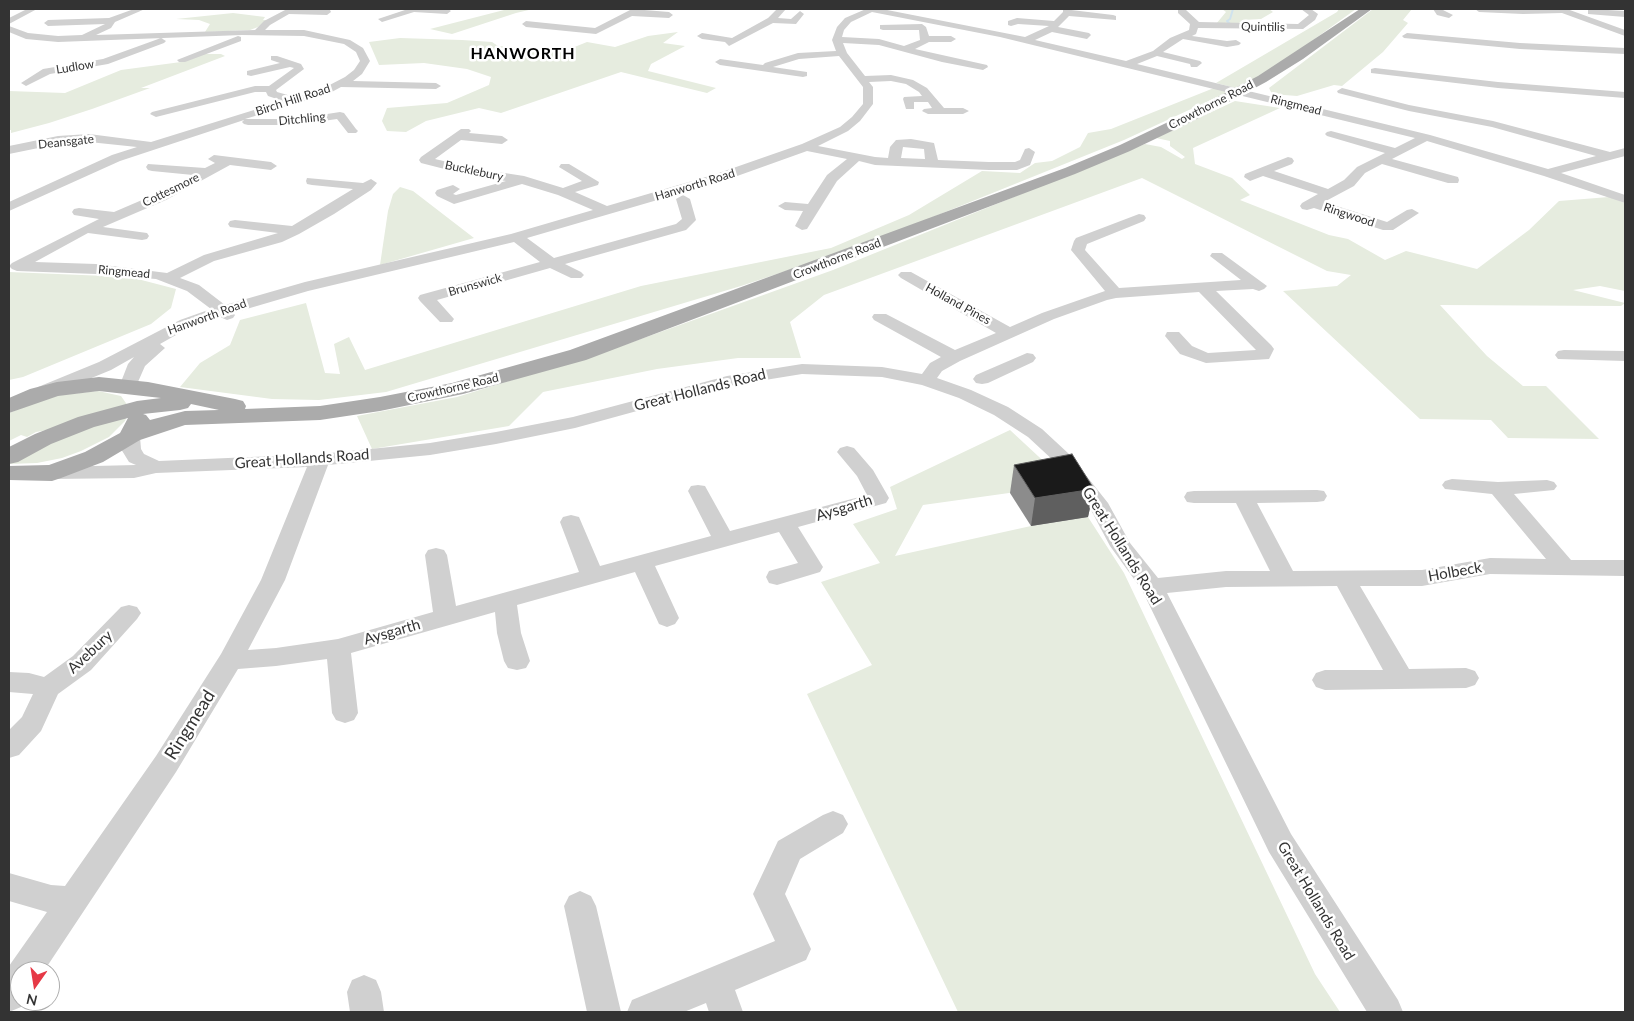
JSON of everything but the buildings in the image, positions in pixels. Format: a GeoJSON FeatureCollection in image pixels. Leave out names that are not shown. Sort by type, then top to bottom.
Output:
{"type":"FeatureCollection","features":[{"type":"Feature","properties":{"kind":"main road","name":"Crowthorne Road"},"geometry":{"type":"LineString","coordinates":[[9,490],[104,452],[131,436],[161,424],[185,418],[328,412],[421,397],[485,382],[578,354],[1126,148],[1262,79],[1300,56],[1367,9]]}},
{"type":"Feature","properties":{"kind":"main road"},"geometry":{"type":"LineString","coordinates":[[11,404],[38,394],[89,384],[128,387],[136,399],[137,408],[137,422],[131,436]]}},
{"type":"Feature","properties":{"kind":"main road","name":"Crowthorne Road"},"geometry":{"type":"LineString","coordinates":[[128,387],[220,403],[272,415]]}},
{"type":"Feature","properties":{"kind":"main road","name":"Crowthorne Road"},"geometry":{"type":"LineString","coordinates":[[9,457],[71,428],[137,408],[183,402],[220,403]]}},
{"type":"Feature","properties":{"kind":"main road"},"geometry":{"type":"LineString","coordinates":[[9,474],[52,473]]}},
{"type":"Feature","properties":{"kind":"street"},"geometry":{"type":"LineString","coordinates":[[9,21],[33,9]]}},
{"type":"Feature","properties":{"kind":"street"},"geometry":{"type":"LineString","coordinates":[[78,39],[137,9]]}},
{"type":"Feature","properties":{"kind":"street"},"geometry":{"type":"LineString","coordinates":[[399,23],[378,19],[415,9],[447,11]]}},
{"type":"Feature","properties":{"kind":"street"},"geometry":{"type":"LineString","coordinates":[[702,36],[736,42],[767,22],[782,9]]}},
{"type":"Feature","properties":{"kind":"street"},"geometry":{"type":"LineString","coordinates":[[871,9],[848,20],[840,29],[837,40],[842,53],[864,79],[891,78],[909,82],[923,90],[941,111]]}},
{"type":"Feature","properties":{"kind":"street","name":"Ringmead"},"geometry":{"type":"LineString","coordinates":[[871,9],[905,14]]}},
{"type":"Feature","properties":{"kind":"street","name":"Ringmead"},"geometry":{"type":"LineString","coordinates":[[880,9],[1027,40],[1426,138],[1548,173],[1625,199]]}},
{"type":"Feature","properties":{"kind":"street"},"geometry":{"type":"LineString","coordinates":[[905,14],[916,9]]}},
{"type":"Feature","properties":{"kind":"street"},"geometry":{"type":"LineString","coordinates":[[1128,64],[1156,54],[1173,40],[1193,32],[1196,25],[1181,11],[1182,9]]}},
{"type":"Feature","properties":{"kind":"street","name":"Quintilis"},"geometry":{"type":"LineString","coordinates":[[1196,25],[1300,27],[1312,18],[1314,14],[1305,9]]}},
{"type":"Feature","properties":{"kind":"street"},"geometry":{"type":"LineString","coordinates":[[1437,9],[1440,13],[1450,15]]}},
{"type":"Feature","properties":{"kind":"street"},"geometry":{"type":"LineString","coordinates":[[1479,9],[1523,11],[1561,9],[1625,33]]}},
{"type":"Feature","properties":{"kind":"street"},"geometry":{"type":"LineString","coordinates":[[1578,9],[1606,14],[1625,14]]}},
{"type":"Feature","properties":{"kind":"street"},"geometry":{"type":"LineString","coordinates":[[258,32],[267,23],[291,10],[324,11],[307,22]]}},
{"type":"Feature","properties":{"kind":"street"},"geometry":{"type":"LineString","coordinates":[[596,31],[635,11],[669,16]]}},
{"type":"Feature","properties":{"kind":"street"},"geometry":{"type":"LineString","coordinates":[[1027,40],[1055,26],[1067,11],[1113,18]]}},
{"type":"Feature","properties":{"kind":"street"},"geometry":{"type":"LineString","coordinates":[[1523,11],[1538,19],[1549,20]]}},
{"type":"Feature","properties":{"kind":"street"},"geometry":{"type":"LineString","coordinates":[[600,18],[618,20]]}},
{"type":"Feature","properties":{"kind":"street"},"geometry":{"type":"LineString","coordinates":[[745,22],[797,19]]}},
{"type":"Feature","properties":{"kind":"street"},"geometry":{"type":"LineString","coordinates":[[1011,23],[1017,21],[1055,26],[1086,35],[1084,37]]}},
{"type":"Feature","properties":{"kind":"street"},"geometry":{"type":"LineString","coordinates":[[69,29],[80,22]]}},
{"type":"Feature","properties":{"kind":"street"},"geometry":{"type":"LineString","coordinates":[[48,23],[110,23],[146,26],[170,33]]}},
{"type":"Feature","properties":{"kind":"street"},"geometry":{"type":"LineString","coordinates":[[526,24],[610,32]]}},
{"type":"Feature","properties":{"kind":"street"},"geometry":{"type":"LineString","coordinates":[[884,27],[922,27],[925,39]]}},
{"type":"Feature","properties":{"kind":"street","name":"Birch Hill Road"},"geometry":{"type":"LineString","coordinates":[[9,207],[116,158],[235,118],[295,101],[338,84],[358,72],[365,61],[362,53],[355,46],[334,38],[314,35],[258,32],[170,33],[78,39],[42,38],[12,33]]}},
{"type":"Feature","properties":{"kind":"street","name":"Ludlow"},"geometry":{"type":"LineString","coordinates":[[26,83],[46,71],[105,62],[126,56],[156,44],[170,33]]}},
{"type":"Feature","properties":{"kind":"street"},"geometry":{"type":"LineString","coordinates":[[1472,42],[1471,34],[1479,34]]}},
{"type":"Feature","properties":{"kind":"street"},"geometry":{"type":"LineString","coordinates":[[1407,36],[1520,46],[1625,51]]}},
{"type":"Feature","properties":{"kind":"street","name":"Quintilis"},"geometry":{"type":"LineString","coordinates":[[1184,37],[1227,44],[1236,43]]}},
{"type":"Feature","properties":{"kind":"street"},"geometry":{"type":"LineString","coordinates":[[182,60],[241,38]]}},
{"type":"Feature","properties":{"kind":"street"},"geometry":{"type":"LineString","coordinates":[[1428,38],[1430,46],[1440,48]]}},
{"type":"Feature","properties":{"kind":"street"},"geometry":{"type":"LineString","coordinates":[[905,49],[924,42],[925,39],[951,39]]}},
{"type":"Feature","properties":{"kind":"street"},"geometry":{"type":"LineString","coordinates":[[1561,39],[1554,40],[1566,48]]}},
{"type":"Feature","properties":{"kind":"street"},"geometry":{"type":"LineString","coordinates":[[837,40],[868,41],[983,67]]}},
{"type":"Feature","properties":{"kind":"street","name":"Ludlow"},"geometry":{"type":"LineString","coordinates":[[156,44],[174,46]]}},
{"type":"Feature","properties":{"kind":"street"},"geometry":{"type":"LineString","coordinates":[[1520,46],[1527,54],[1537,56]]}},
{"type":"Feature","properties":{"kind":"street"},"geometry":{"type":"LineString","coordinates":[[192,47],[210,49]]}},
{"type":"Feature","properties":{"kind":"street"},"geometry":{"type":"LineString","coordinates":[[792,48],[804,56]]}},
{"type":"Feature","properties":{"kind":"street"},"geometry":{"type":"LineString","coordinates":[[1612,51],[1625,59]]}},
{"type":"Feature","properties":{"kind":"street","name":"Ludlow"},"geometry":{"type":"LineString","coordinates":[[96,53],[126,56]]}},
{"type":"Feature","properties":{"kind":"street"},"geometry":{"type":"LineString","coordinates":[[156,114],[255,89],[271,89],[299,69],[297,66],[269,59],[296,53]]}},
{"type":"Feature","properties":{"kind":"street"},"geometry":{"type":"LineString","coordinates":[[760,68],[804,56],[842,53]]}},
{"type":"Feature","properties":{"kind":"street"},"geometry":{"type":"LineString","coordinates":[[1156,54],[1197,63],[1194,65]]}},
{"type":"Feature","properties":{"kind":"street"},"geometry":{"type":"LineString","coordinates":[[720,62],[803,74]]}},
{"type":"Feature","properties":{"kind":"street"},"geometry":{"type":"LineString","coordinates":[[964,75],[963,70],[967,63]]}},
{"type":"Feature","properties":{"kind":"street"},"geometry":{"type":"LineString","coordinates":[[252,73],[290,64]]}},
{"type":"Feature","properties":{"kind":"street"},"geometry":{"type":"LineString","coordinates":[[1446,80],[1446,70],[1455,70]]}},
{"type":"Feature","properties":{"kind":"street"},"geometry":{"type":"LineString","coordinates":[[1375,71],[1400,80],[1446,80],[1498,85],[1557,84],[1595,93],[1625,95]]}},
{"type":"Feature","properties":{"kind":"street","name":"Hanworth Road"},"geometry":{"type":"LineString","coordinates":[[38,394],[105,366],[186,323],[219,308],[516,237],[721,177],[806,147],[844,128],[866,108],[869,93],[864,79]]}},
{"type":"Feature","properties":{"kind":"street"},"geometry":{"type":"LineString","coordinates":[[1262,79],[1260,91],[1272,99]]}},
{"type":"Feature","properties":{"kind":"street"},"geometry":{"type":"LineString","coordinates":[[338,84],[437,85]]}},
{"type":"Feature","properties":{"kind":"street"},"geometry":{"type":"LineString","coordinates":[[1498,85],[1502,96],[1517,98]]}},
{"type":"Feature","properties":{"kind":"street"},"geometry":{"type":"LineString","coordinates":[[271,89],[272,94],[295,101]]}},
{"type":"Feature","properties":{"kind":"street"},"geometry":{"type":"LineString","coordinates":[[1595,93],[1607,106]]}},
{"type":"Feature","properties":{"kind":"street"},"geometry":{"type":"LineString","coordinates":[[1342,96],[1354,95],[1409,108],[1461,112],[1531,133],[1554,135],[1609,156]]}},
{"type":"Feature","properties":{"kind":"street"},"geometry":{"type":"LineString","coordinates":[[175,96],[197,103]]}},
{"type":"Feature","properties":{"kind":"street"},"geometry":{"type":"LineString","coordinates":[[910,107],[908,99],[932,99]]}},
{"type":"Feature","properties":{"kind":"street"},"geometry":{"type":"LineString","coordinates":[[175,109],[190,114],[220,106]]}},
{"type":"Feature","properties":{"kind":"street"},"geometry":{"type":"LineString","coordinates":[[1391,119],[1409,108]]}},
{"type":"Feature","properties":{"kind":"street"},"geometry":{"type":"LineString","coordinates":[[923,111],[962,111]]}},
{"type":"Feature","properties":{"kind":"street","name":"Ditchling"},"geometry":{"type":"LineString","coordinates":[[235,118],[262,123],[295,122],[345,114],[352,131]]}},
{"type":"Feature","properties":{"kind":"street"},"geometry":{"type":"LineString","coordinates":[[1318,140],[1334,132],[1396,152]]}},
{"type":"Feature","properties":{"kind":"street"},"geometry":{"type":"LineString","coordinates":[[1504,145],[1531,133]]}},
{"type":"Feature","properties":{"kind":"street","name":"Bucklebury"},"geometry":{"type":"LineString","coordinates":[[502,140],[461,134],[422,159],[472,172],[524,180],[563,192],[607,211]]}},
{"type":"Feature","properties":{"kind":"street","name":"Deansgate"},"geometry":{"type":"LineString","coordinates":[[9,150],[58,140],[89,138],[153,145]]}},
{"type":"Feature","properties":{"kind":"street","name":"Ringwood"},"geometry":{"type":"LineString","coordinates":[[1412,214],[1388,227],[1310,204],[1349,183],[1361,170],[1426,138]]}},
{"type":"Feature","properties":{"kind":"street"},"geometry":{"type":"LineString","coordinates":[[894,162],[896,147],[900,144],[911,143],[930,146],[932,164]]}},
{"type":"Feature","properties":{"kind":"street"},"geometry":{"type":"LineString","coordinates":[[806,147],[856,158],[953,165],[1017,166],[1026,162],[1029,152]]}},
{"type":"Feature","properties":{"kind":"street"},"geometry":{"type":"LineString","coordinates":[[1548,173],[1625,152]]}},
{"type":"Feature","properties":{"kind":"street"},"geometry":{"type":"LineString","coordinates":[[202,158],[271,166]]}},
{"type":"Feature","properties":{"kind":"street"},"geometry":{"type":"LineString","coordinates":[[802,226],[832,178],[856,158]]}},
{"type":"Feature","properties":{"kind":"street"},"geometry":{"type":"LineString","coordinates":[[1382,160],[1453,180]]}},
{"type":"Feature","properties":{"kind":"street","name":"Cottesmore"},"geometry":{"type":"LineString","coordinates":[[13,266],[112,216],[161,196],[227,161]]}},
{"type":"Feature","properties":{"kind":"street"},"geometry":{"type":"LineString","coordinates":[[1250,177],[1288,161]]}},
{"type":"Feature","properties":{"kind":"street"},"geometry":{"type":"LineString","coordinates":[[152,167],[206,172]]}},
{"type":"Feature","properties":{"kind":"street"},"geometry":{"type":"LineString","coordinates":[[563,192],[593,182],[565,167]]}},
{"type":"Feature","properties":{"kind":"street","name":"Ringwood"},"geometry":{"type":"LineString","coordinates":[[1264,172],[1330,194]]}},
{"type":"Feature","properties":{"kind":"street"},"geometry":{"type":"LineString","coordinates":[[1439,186],[1468,172]]}},
{"type":"Feature","properties":{"kind":"street","name":"Bucklebury"},"geometry":{"type":"LineString","coordinates":[[453,189],[442,193],[454,200],[524,180]]}},
{"type":"Feature","properties":{"kind":"street"},"geometry":{"type":"LineString","coordinates":[[168,278],[209,258],[252,246],[294,231],[368,185],[312,181]]}},
{"type":"Feature","properties":{"kind":"street"},"geometry":{"type":"LineString","coordinates":[[684,199],[689,220],[681,227],[697,233]]}},
{"type":"Feature","properties":{"kind":"street"},"geometry":{"type":"LineString","coordinates":[[785,206],[812,208]]}},
{"type":"Feature","properties":{"kind":"street","name":"Cottesmore"},"geometry":{"type":"LineString","coordinates":[[79,212],[112,216]]}},
{"type":"Feature","properties":{"kind":"street"},"geometry":{"type":"LineString","coordinates":[[1115,293],[1078,250],[1081,241],[1139,218]]}},
{"type":"Feature","properties":{"kind":"street"},"geometry":{"type":"LineString","coordinates":[[235,224],[294,231]]}},
{"type":"Feature","properties":{"kind":"street","name":"Brunswick"},"geometry":{"type":"LineString","coordinates":[[446,319],[426,298],[681,227]]}},
{"type":"Feature","properties":{"kind":"street"},"geometry":{"type":"LineString","coordinates":[[86,229],[142,236]]}},
{"type":"Feature","properties":{"kind":"street"},"geometry":{"type":"LineString","coordinates":[[516,237],[552,263],[576,274]]}},
{"type":"Feature","properties":{"kind":"street"},"geometry":{"type":"LineString","coordinates":[[252,246],[264,260]]}},
{"type":"Feature","properties":{"kind":"street","name":"Holland Pines"},"geometry":{"type":"LineString","coordinates":[[926,380],[936,367],[978,345],[1048,316],[1115,293],[1203,287],[1260,287],[1217,256]]}},
{"type":"Feature","properties":{"kind":"street","name":"Ringmead"},"geometry":{"type":"LineString","coordinates":[[13,266],[130,272],[168,278],[193,288],[219,308]]}},
{"type":"Feature","properties":{"kind":"street","name":"Holland Pines"},"geometry":{"type":"LineString","coordinates":[[905,276],[1009,333]]}},
{"type":"Feature","properties":{"kind":"street"},"geometry":{"type":"LineString","coordinates":[[1173,336],[1186,350],[1206,358],[1263,355],[1265,349],[1203,287]]}},
{"type":"Feature","properties":{"kind":"street","name":"Hanworth Road"},"geometry":{"type":"LineString","coordinates":[[128,387],[135,367],[147,354],[219,308]]}},
{"type":"Feature","properties":{"kind":"street"},"geometry":{"type":"LineString","coordinates":[[881,322],[954,357]]}},
{"type":"Feature","properties":{"kind":"street","name":"Holland Pines"},"geometry":{"type":"LineString","coordinates":[[978,345],[1021,361],[982,378]]}},
{"type":"Feature","properties":{"kind":"street"},"geometry":{"type":"LineString","coordinates":[[1564,355],[1625,356]]}},
{"type":"Feature","properties":{"kind":"street"},"geometry":{"type":"LineString","coordinates":[[1606,356],[1625,372]]}},
{"type":"Feature","properties":{"kind":"street","name":"Great Hollands Road"},"geometry":{"type":"LineString","coordinates":[[52,473],[134,472],[156,467],[320,460],[430,449],[575,422],[727,381],[767,373],[802,369],[882,372],[926,380],[965,394],[1001,411],[1035,433],[1076,475],[1101,508],[1121,546],[1152,587],[1280,843],[1386,1012]]}},
{"type":"Feature","properties":{"kind":"street"},"geometry":{"type":"LineString","coordinates":[[131,436],[131,449],[136,458],[156,467]]}},
{"type":"Feature","properties":{"kind":"street","name":"Aysgarth"},"geometry":{"type":"LineString","coordinates":[[230,660],[276,657],[338,648],[446,616],[724,540],[786,525],[879,498],[866,474],[847,452]]}},
{"type":"Feature","properties":{"kind":"street","name":"Ringmead"},"geometry":{"type":"LineString","coordinates":[[32,961],[166,764],[230,660],[273,580],[320,460]]}},
{"type":"Feature","properties":{"kind":"street"},"geometry":{"type":"LineString","coordinates":[[1452,486],[1498,488],[1547,486]]}},
{"type":"Feature","properties":{"kind":"street"},"geometry":{"type":"LineString","coordinates":[[1498,488],[1565,566]]}},
{"type":"Feature","properties":{"kind":"street"},"geometry":{"type":"LineString","coordinates":[[698,491],[724,540]]}},
{"type":"Feature","properties":{"kind":"street"},"geometry":{"type":"LineString","coordinates":[[1194,496],[1317,496]]}},
{"type":"Feature","properties":{"kind":"street"},"geometry":{"type":"LineString","coordinates":[[1243,496],[1286,579]]}},
{"type":"Feature","properties":{"kind":"street"},"geometry":{"type":"LineString","coordinates":[[571,522],[592,576]]}},
{"type":"Feature","properties":{"kind":"street"},"geometry":{"type":"LineString","coordinates":[[777,577],[812,567],[786,525]]}},
{"type":"Feature","properties":{"kind":"street"},"geometry":{"type":"LineString","coordinates":[[436,555],[446,616]]}},
{"type":"Feature","properties":{"kind":"street"},"geometry":{"type":"LineString","coordinates":[[642,562],[667,618]]}},
{"type":"Feature","properties":{"kind":"street","name":"Holbeck"},"geometry":{"type":"LineString","coordinates":[[1152,587],[1226,579],[1422,578],[1490,566],[1565,566],[1624,569]]}},
{"type":"Feature","properties":{"kind":"street"},"geometry":{"type":"LineString","coordinates":[[1344,579],[1401,678]]}},
{"type":"Feature","properties":{"kind":"street"},"geometry":{"type":"LineString","coordinates":[[505,600],[509,633],[517,661]]}},
{"type":"Feature","properties":{"kind":"street","name":"Avebury"},"geometry":{"type":"LineString","coordinates":[[9,747],[32,724],[48,688],[82,663],[129,613]]}},
{"type":"Feature","properties":{"kind":"street"},"geometry":{"type":"LineString","coordinates":[[338,648],[345,713]]}},
{"type":"Feature","properties":{"kind":"street"},"geometry":{"type":"LineString","coordinates":[[1325,680],[1466,678]]}},
{"type":"Feature","properties":{"kind":"street"},"geometry":{"type":"LineString","coordinates":[[9,682],[29,683],[48,688]]}},
{"type":"Feature","properties":{"kind":"street"},"geometry":{"type":"LineString","coordinates":[[644,1012],[721,997],[795,949],[769,894],[789,850],[833,824]]}},
{"type":"Feature","properties":{"kind":"street"},"geometry":{"type":"LineString","coordinates":[[9,887],[51,899],[71,901]]}},
{"type":"Feature","properties":{"kind":"street"},"geometry":{"type":"LineString","coordinates":[[580,906],[604,1012]]}},
{"type":"Feature","properties":{"kind":"shaded area"},"geometry":{"type":"Polygon","coordinates":[[[508,9],[533,9],[452,34],[430,29],[508,9]]]}},
{"type":"Feature","properties":{"kind":"shaded area"},"geometry":{"type":"Polygon","coordinates":[[[1222,9],[1269,9],[1273,12],[1261,19],[1243,20],[1236,25],[1216,24],[1226,12],[1222,9]]]}},
{"type":"Feature","properties":{"kind":"shaded area"},"geometry":{"type":"Polygon","coordinates":[[[1339,9],[1356,9],[1269,72],[1239,89],[1216,83],[1337,12],[1339,9]]]}},
{"type":"Feature","properties":{"kind":"shaded area"},"geometry":{"type":"Polygon","coordinates":[[[1373,9],[1412,9],[1403,20],[1408,23],[1383,52],[1342,86],[1334,85],[1297,96],[1272,94],[1269,88],[1373,9]]]}},
{"type":"Feature","properties":{"kind":"shaded area"},"geometry":{"type":"Polygon","coordinates":[[[233,13],[265,17],[263,20],[267,20],[250,30],[205,32],[210,24],[199,20],[176,19],[233,13]]]}},
{"type":"Feature","properties":{"kind":"shaded area"},"geometry":{"type":"Polygon","coordinates":[[[678,32],[663,43],[685,46],[651,64],[648,71],[716,88],[707,93],[621,72],[501,113],[479,108],[426,121],[406,132],[387,131],[382,121],[387,108],[447,103],[489,85],[491,77],[467,69],[424,63],[379,65],[369,42],[400,38],[462,40],[492,42],[498,46],[567,50],[587,42],[615,47],[648,36],[678,32]]]}},
{"type":"Feature","properties":{"kind":"shaded area"},"geometry":{"type":"Polygon","coordinates":[[[202,54],[221,54],[225,56],[141,88],[150,88],[92,109],[11,133],[11,130],[9,130],[9,91],[65,93],[121,70],[181,62],[202,54]]]}},
{"type":"Feature","properties":{"kind":"shaded area"},"geometry":{"type":"Polygon","coordinates":[[[1214,88],[1228,92],[1124,140],[861,246],[741,286],[386,392],[319,400],[272,399],[180,387],[200,363],[230,345],[240,320],[306,303],[325,373],[340,374],[334,344],[349,337],[365,370],[641,286],[831,248],[909,215],[982,171],[1020,173],[1035,163],[1052,161],[1080,147],[1088,133],[1111,129],[1214,88]]]}},
{"type":"Feature","properties":{"kind":"shaded area"},"geometry":{"type":"Polygon","coordinates":[[[1235,101],[1280,108],[1193,148],[1195,164],[1232,178],[1250,195],[1240,200],[1329,235],[1348,239],[1385,260],[1406,251],[1477,269],[1529,230],[1559,201],[1609,197],[1625,203],[1625,291],[1600,286],[1573,290],[1625,303],[1621,306],[1440,305],[1487,356],[1523,386],[1546,386],[1599,439],[1508,438],[1491,420],[1420,419],[1283,291],[1337,286],[1351,275],[1327,271],[1142,178],[824,295],[790,322],[801,358],[738,358],[657,369],[543,392],[509,426],[372,449],[357,416],[457,397],[613,349],[833,270],[1145,144],[1161,147],[1182,159],[1185,157],[1170,146],[1170,141],[1156,138],[1235,101]]]}},
{"type":"Feature","properties":{"kind":"shaded area"},"geometry":{"type":"Polygon","coordinates":[[[400,187],[413,191],[474,238],[380,265],[388,211],[393,194],[400,187]]]}},
{"type":"Feature","properties":{"kind":"shaded area"},"geometry":{"type":"Polygon","coordinates":[[[9,272],[130,277],[176,289],[171,308],[151,324],[23,377],[9,380],[9,272]]]}},
{"type":"Feature","properties":{"kind":"shaded area"},"geometry":{"type":"Polygon","coordinates":[[[98,391],[121,396],[128,406],[53,429],[36,432],[27,437],[21,435],[9,441],[9,413],[52,396],[98,391]]]}},
{"type":"Feature","properties":{"kind":"shaded area"},"geometry":{"type":"Polygon","coordinates":[[[127,416],[125,421],[109,437],[81,451],[62,458],[37,463],[9,464],[73,432],[127,416]]]}},
{"type":"Feature","properties":{"kind":"shaded area"},"geometry":{"type":"Polygon","coordinates":[[[1010,430],[1066,482],[1009,493],[923,505],[895,556],[1031,526],[1088,517],[1124,573],[1315,974],[1340,1012],[958,1012],[807,694],[872,665],[821,582],[880,563],[853,524],[897,509],[890,487],[1010,430]]]}},
{"type":"Feature","properties":{"kind":"waterway"},"geometry":{"type":"LineString","coordinates":[[1230,24],[1227,21],[1230,19],[1233,9]]}},
{"type":"Feature","properties":{"kind":"district","name":"HANWORTH"},"geometry":{"type":"Point","coordinates":[523,54]}}]}
